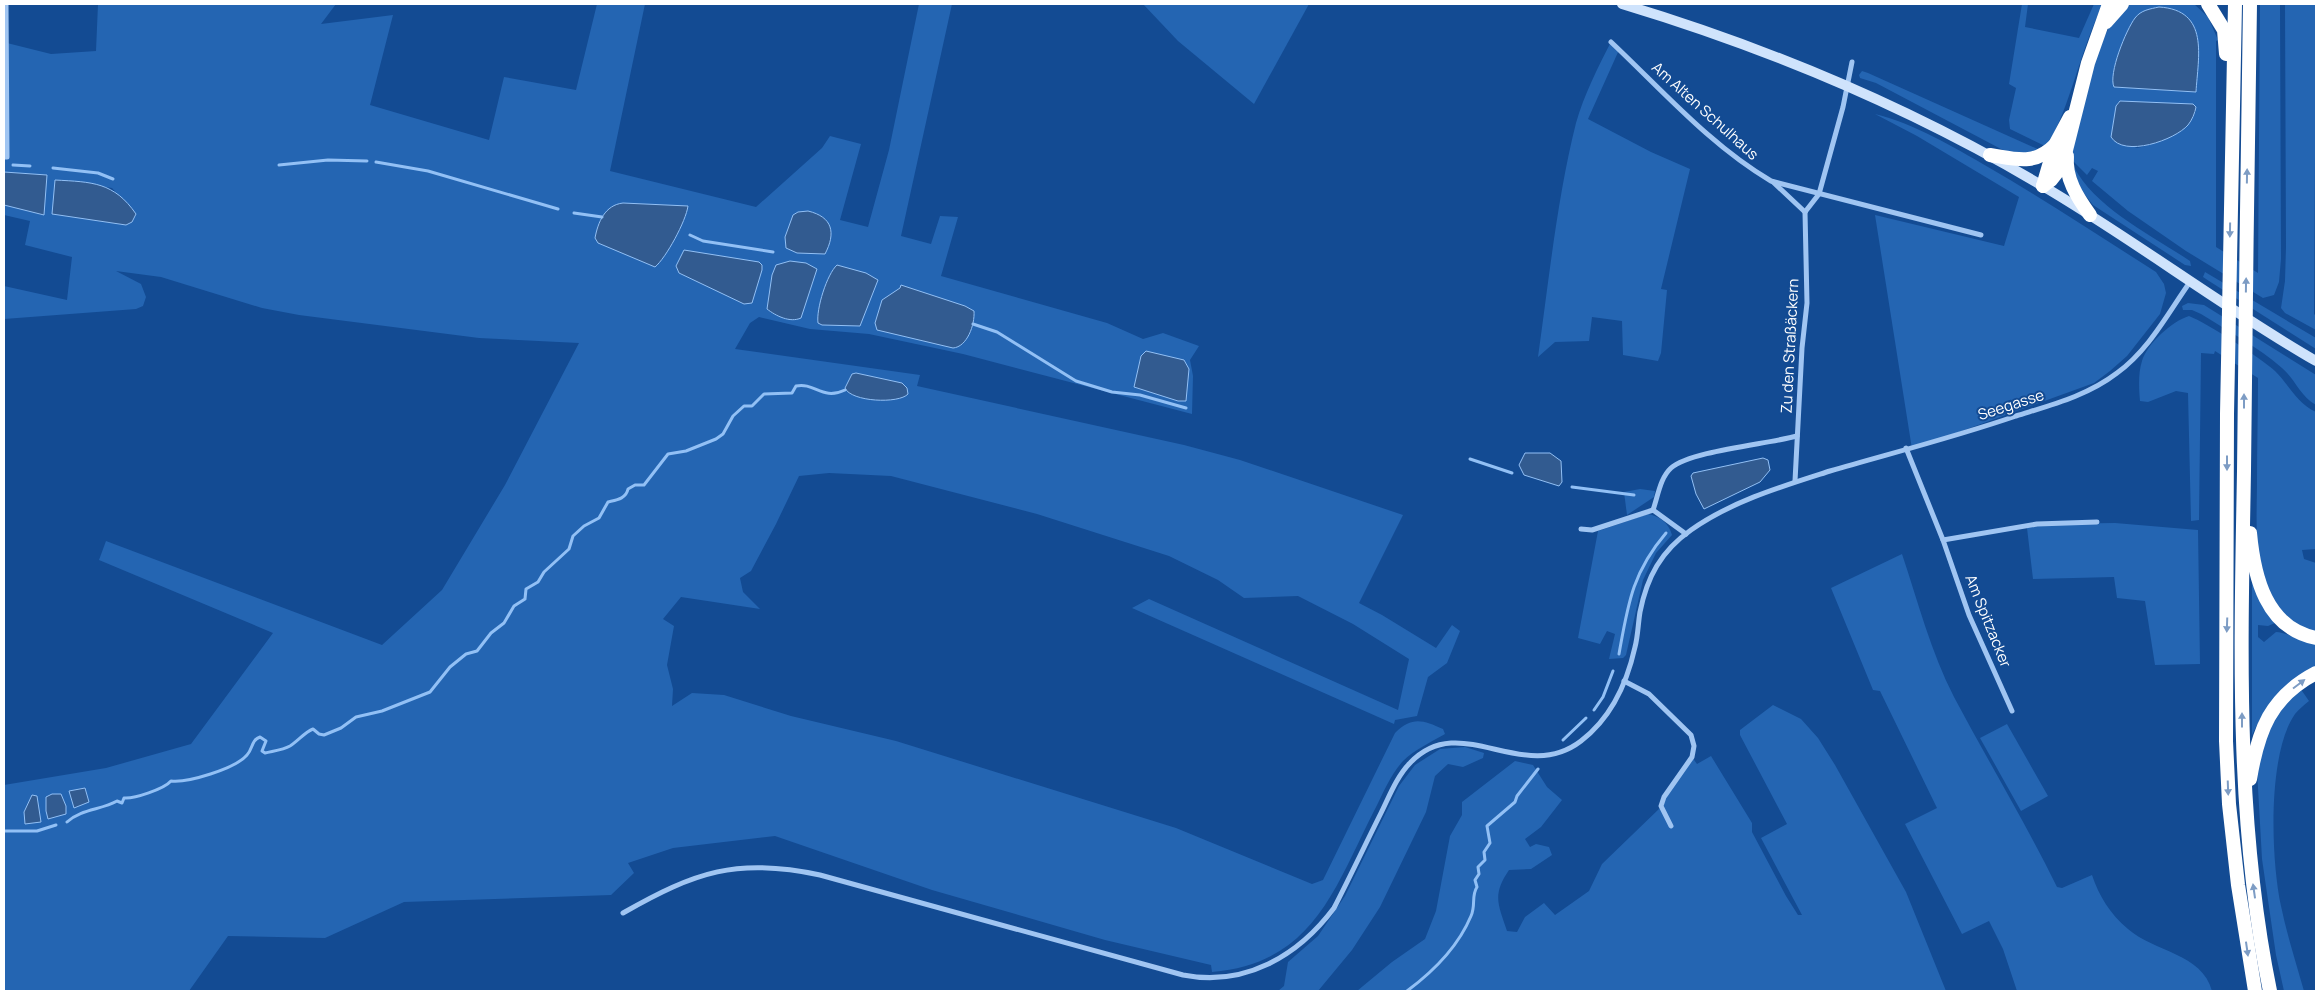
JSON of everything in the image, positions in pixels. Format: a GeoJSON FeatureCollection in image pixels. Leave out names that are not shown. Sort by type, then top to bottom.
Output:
{"type":"FeatureCollection","features":[{"type":"Feature","properties":{"kind":"highway"},"geometry":{"type":"LineString","coordinates":[[2043,186],[2057,174],[2062,146],[2108,4]]}},
{"type":"Feature","properties":{"kind":"highway"},"geometry":{"type":"LineString","coordinates":[[2100,28],[2122,4]]}},
{"type":"Feature","properties":{"kind":"highway"},"geometry":{"type":"LineString","coordinates":[[2208,4],[2224,30],[2232,112]]}},
{"type":"Feature","properties":{"kind":"highway"},"geometry":{"type":"LineString","coordinates":[[2235,4],[2228,358],[2227,750],[2229,804],[2238,884],[2255,991]]}},
{"type":"Feature","properties":{"kind":"highway"},"geometry":{"type":"LineString","coordinates":[[2250,4],[2241,666],[2245,804],[2253,884],[2270,991]]}},
{"type":"Feature","properties":{"kind":"highway"},"geometry":{"type":"LineString","coordinates":[[1990,156],[2034,159],[2062,146]]}},
{"type":"Feature","properties":{"kind":"highway"},"geometry":{"type":"LineString","coordinates":[[2062,146],[2068,174],[2076,195],[2090,215]]}},
{"type":"Feature","properties":{"kind":"highway"},"geometry":{"type":"LineString","coordinates":[[2244,468],[2252,559],[2267,602],[2274,613],[2289,627],[2302,634],[2316,638]]}},
{"type":"Feature","properties":{"kind":"highway"},"geometry":{"type":"LineString","coordinates":[[2245,804],[2256,744],[2270,714],[2284,696],[2316,673]]}},
{"type":"Feature","properties":{"kind":"main road"},"geometry":{"type":"LineString","coordinates":[[1622,4],[1718,35],[1848,85],[1943,130],[2043,186],[2090,215],[2190,282],[2316,361]]}},
{"type":"Feature","properties":{"kind":"street"},"geometry":{"type":"LineString","coordinates":[[4,157],[7,157],[6,4]]}},
{"type":"Feature","properties":{"kind":"street","name":"Am Alten Schulhaus"},"geometry":{"type":"LineString","coordinates":[[1611,42],[1717,142],[1754,171],[1772,181],[1981,235]]}},
{"type":"Feature","properties":{"kind":"street"},"geometry":{"type":"LineString","coordinates":[[1772,181],[1805,212],[1819,194],[1848,85],[1852,62]]}},
{"type":"Feature","properties":{"kind":"street","name":"Zu den Straßäckern"},"geometry":{"type":"LineString","coordinates":[[1795,481],[1802,348],[1807,302],[1805,212]]}},
{"type":"Feature","properties":{"kind":"street","name":"Seegasse"},"geometry":{"type":"LineString","coordinates":[[623,913],[680,882],[715,871],[749,867],[784,868],[820,875],[1202,979],[1240,975],[1270,964],[1292,952],[1323,923],[1334,908],[1402,775],[1410,763],[1437,745],[1451,742],[1530,757],[1550,757],[1580,742],[1602,720],[1619,695],[1624,681],[1635,648],[1640,614],[1650,579],[1665,552],[1686,534],[1728,510],[1795,481],[1906,448],[1979,429],[2070,399],[2102,384],[2133,360],[2190,282]]}},
{"type":"Feature","properties":{"kind":"street"},"geometry":{"type":"LineString","coordinates":[[1653,510],[1666,475],[1678,464],[1718,452],[1797,436]]}},
{"type":"Feature","properties":{"kind":"street","name":"Am Spitzacker"},"geometry":{"type":"LineString","coordinates":[[1906,448],[1943,540],[1969,615],[2012,711]]}},
{"type":"Feature","properties":{"kind":"street"},"geometry":{"type":"LineString","coordinates":[[1581,529],[1592,530],[1653,510]]}},
{"type":"Feature","properties":{"kind":"street"},"geometry":{"type":"LineString","coordinates":[[1653,510],[1686,534]]}},
{"type":"Feature","properties":{"kind":"street"},"geometry":{"type":"LineString","coordinates":[[1943,540],[2037,524],[2097,522]]}},
{"type":"Feature","properties":{"kind":"street"},"geometry":{"type":"LineString","coordinates":[[1624,681],[1649,694],[1690,735],[1694,746],[1692,757],[1664,797],[1661,806],[1671,826]]}},
{"type":"Feature","properties":{"kind":"shaded area"},"geometry":{"type":"Polygon","coordinates":[[[98,4],[336,4],[321,24],[393,15],[370,105],[489,140],[504,77],[576,90],[597,4],[645,4],[610,171],[756,207],[822,148],[830,136],[861,144],[840,220],[868,227],[889,150],[919,4],[952,4],[901,236],[931,244],[940,216],[958,217],[941,276],[1107,323],[1143,339],[1163,333],[1199,346],[1190,360],[1193,376],[1192,414],[963,354],[869,334],[810,329],[759,317],[750,323],[735,349],[920,375],[917,386],[1184,445],[1240,460],[1403,515],[1359,603],[1436,648],[1452,625],[1460,631],[1447,663],[1428,677],[1417,716],[1395,720],[1394,724],[1132,608],[1149,599],[1398,710],[1409,659],[1353,624],[1298,596],[1244,598],[1218,580],[1169,556],[1037,514],[891,476],[829,473],[799,476],[751,571],[740,578],[743,592],[760,609],[681,597],[663,619],[674,626],[667,665],[673,689],[672,706],[692,693],[724,695],[791,716],[896,741],[1176,828],[1312,884],[1323,880],[1395,733],[1407,724],[1418,721],[1443,729],[1445,734],[1412,753],[1398,766],[1332,894],[1316,918],[1297,938],[1274,954],[1246,966],[1212,972],[1211,965],[1105,940],[932,890],[775,836],[673,848],[628,863],[634,873],[611,895],[404,902],[325,938],[228,936],[189,991],[4,991],[4,785],[106,768],[191,744],[273,633],[99,560],[106,541],[382,645],[442,590],[505,485],[579,343],[479,338],[299,315],[262,308],[161,277],[116,271],[141,284],[146,297],[143,306],[136,309],[4,319],[4,286],[67,300],[72,257],[25,245],[30,221],[4,215],[4,205],[43,215],[47,175],[4,172],[4,66],[6,66],[7,43],[51,54],[96,51],[98,4]],[[55,180],[53,214],[126,225],[132,222],[136,215],[112,188],[55,180]],[[856,373],[852,374],[845,388],[870,399],[886,395],[902,383],[856,373]]]}},
{"type":"Feature","properties":{"kind":"shaded area"},"geometry":{"type":"Polygon","coordinates":[[[1143,4],[1309,4],[1254,104],[1178,41],[1143,4]]]}},
{"type":"Feature","properties":{"kind":"shaded area"},"geometry":{"type":"Polygon","coordinates":[[[2022,4],[2028,4],[2025,27],[2079,38],[2094,4],[2103,4],[2088,39],[2056,130],[2047,147],[2010,129],[2009,120],[2016,88],[2009,84],[2022,4]]]}},
{"type":"Feature","properties":{"kind":"shaded area"},"geometry":{"type":"Polygon","coordinates":[[[2129,4],[2194,4],[2208,17],[2218,40],[2216,41],[2216,247],[2258,273],[2260,4],[2280,4],[2281,259],[2279,282],[2274,295],[2263,298],[2186,251],[2128,211],[2092,181],[2098,171],[2092,168],[2087,175],[2072,160],[2082,107],[2101,45],[2115,17],[2129,4]],[[2159,7],[2136,17],[2116,62],[2113,80],[2114,87],[2196,92],[2197,77],[2179,12],[2159,7]],[[2118,102],[2111,137],[2137,148],[2163,140],[2179,131],[2192,119],[2196,111],[2118,102]]]}},
{"type":"Feature","properties":{"kind":"shaded area"},"geometry":{"type":"Polygon","coordinates":[[[2285,4],[2316,4],[2314,314],[2316,316],[2316,330],[2285,313],[2281,308],[2285,281],[2286,247],[2285,4]]]}},
{"type":"Feature","properties":{"kind":"shaded area"},"geometry":{"type":"Polygon","coordinates":[[[2159,7],[2175,10],[2187,17],[2194,26],[2199,51],[2196,92],[2114,87],[2113,72],[2131,24],[2140,13],[2159,7]]]}},
{"type":"Feature","properties":{"kind":"shaded area"},"geometry":{"type":"Polygon","coordinates":[[[1611,42],[1619,50],[1588,119],[1651,152],[1690,169],[1661,289],[1667,290],[1661,353],[1658,361],[1623,355],[1622,321],[1592,317],[1589,341],[1555,342],[1538,357],[1569,152],[1579,113],[1587,92],[1611,42]]]}},
{"type":"Feature","properties":{"kind":"shaded area"},"geometry":{"type":"Polygon","coordinates":[[[1862,71],[2042,151],[2016,155],[2001,149],[1876,83],[1860,78],[1859,75],[1862,71]]]}},
{"type":"Feature","properties":{"kind":"shaded area"},"geometry":{"type":"Polygon","coordinates":[[[2120,101],[2193,104],[2196,107],[2188,125],[2181,131],[2161,141],[2138,146],[2127,146],[2118,143],[2111,137],[2116,106],[2120,101]]]}},
{"type":"Feature","properties":{"kind":"shaded area"},"geometry":{"type":"Polygon","coordinates":[[[1875,114],[1890,118],[1933,136],[1961,151],[2031,192],[2156,272],[2164,284],[2166,293],[2160,314],[2127,356],[2094,383],[1912,449],[1875,215],[2004,246],[2019,197],[1917,136],[1875,114]]]}},
{"type":"Feature","properties":{"kind":"shaded area"},"geometry":{"type":"Polygon","coordinates":[[[2074,167],[2083,182],[2110,208],[2190,261],[2191,266],[2185,265],[2093,205],[2078,186],[2074,167]]]}},
{"type":"Feature","properties":{"kind":"shaded area"},"geometry":{"type":"Polygon","coordinates":[[[4,172],[47,175],[44,215],[4,205],[4,172]]]}},
{"type":"Feature","properties":{"kind":"shaded area"},"geometry":{"type":"Polygon","coordinates":[[[55,180],[91,183],[101,186],[119,195],[136,214],[132,222],[126,225],[52,214],[55,180]]]}},
{"type":"Feature","properties":{"kind":"shaded area"},"geometry":{"type":"Polygon","coordinates":[[[623,203],[688,206],[684,221],[675,239],[665,256],[655,267],[598,243],[595,238],[603,215],[611,207],[623,203]]]}},
{"type":"Feature","properties":{"kind":"shaded area"},"geometry":{"type":"Polygon","coordinates":[[[808,211],[823,217],[830,227],[830,239],[825,254],[797,253],[786,248],[785,237],[793,215],[798,212],[808,211]]]}},
{"type":"Feature","properties":{"kind":"shaded area"},"geometry":{"type":"Polygon","coordinates":[[[684,250],[759,262],[762,265],[762,270],[752,303],[744,304],[679,273],[676,266],[684,250]]]}},
{"type":"Feature","properties":{"kind":"shaded area"},"geometry":{"type":"Polygon","coordinates":[[[790,261],[806,263],[817,269],[801,318],[792,320],[779,316],[767,309],[772,275],[776,265],[790,261]]]}},
{"type":"Feature","properties":{"kind":"shaded area"},"geometry":{"type":"Polygon","coordinates":[[[837,265],[866,273],[878,280],[860,326],[822,325],[818,323],[823,292],[837,265]]]}},
{"type":"Feature","properties":{"kind":"shaded area"},"geometry":{"type":"Polygon","coordinates":[[[2205,272],[2316,338],[2316,349],[2203,277],[2205,272]]]}},
{"type":"Feature","properties":{"kind":"shaded area"},"geometry":{"type":"Polygon","coordinates":[[[901,285],[965,306],[974,311],[973,323],[966,340],[958,347],[953,348],[877,330],[875,323],[882,300],[900,288],[901,285]]]}},
{"type":"Feature","properties":{"kind":"shaded area"},"geometry":{"type":"Polygon","coordinates":[[[2188,303],[2204,305],[2316,375],[2316,405],[2306,397],[2287,372],[2273,360],[2201,314],[2192,310],[2183,310],[2182,306],[2188,303]]]}},
{"type":"Feature","properties":{"kind":"shaded area"},"geometry":{"type":"Polygon","coordinates":[[[2189,316],[2220,333],[2268,365],[2304,404],[2316,412],[2316,549],[2302,550],[2304,559],[2316,563],[2316,632],[2295,623],[2283,613],[2270,595],[2261,568],[2257,539],[2258,378],[2215,351],[2214,354],[2201,353],[2199,520],[2191,521],[2188,393],[2176,391],[2148,402],[2140,401],[2140,371],[2145,354],[2161,334],[2175,323],[2189,316]]]}},
{"type":"Feature","properties":{"kind":"shaded area"},"geometry":{"type":"Polygon","coordinates":[[[1146,351],[1184,360],[1189,369],[1186,401],[1178,401],[1134,387],[1141,356],[1146,351]]]}},
{"type":"Feature","properties":{"kind":"shaded area"},"geometry":{"type":"Polygon","coordinates":[[[856,373],[902,383],[907,388],[908,394],[903,397],[886,400],[865,399],[856,396],[849,393],[845,388],[852,374],[856,373]]]}},
{"type":"Feature","properties":{"kind":"shaded area"},"geometry":{"type":"Polygon","coordinates":[[[1525,453],[1550,453],[1561,461],[1562,482],[1559,486],[1524,475],[1519,465],[1525,453]]]}},
{"type":"Feature","properties":{"kind":"shaded area"},"geometry":{"type":"Polygon","coordinates":[[[1763,458],[1768,460],[1770,470],[1760,482],[1704,509],[1696,494],[1691,476],[1693,473],[1763,458]]]}},
{"type":"Feature","properties":{"kind":"shaded area"},"geometry":{"type":"Polygon","coordinates":[[[1640,489],[1655,491],[1654,497],[1627,515],[1624,492],[1640,489]]]}},
{"type":"Feature","properties":{"kind":"shaded area"},"geometry":{"type":"Polygon","coordinates":[[[1648,514],[1656,516],[1663,521],[1669,527],[1672,535],[1656,553],[1643,580],[1626,655],[1623,658],[1609,659],[1615,634],[1607,631],[1600,644],[1578,638],[1598,531],[1648,514]]]}},
{"type":"Feature","properties":{"kind":"shaded area"},"geometry":{"type":"Polygon","coordinates":[[[2115,523],[2198,530],[2200,664],[2155,665],[2145,601],[2117,598],[2114,577],[2033,579],[2027,528],[2046,524],[2115,523]]]}},
{"type":"Feature","properties":{"kind":"shaded area"},"geometry":{"type":"Polygon","coordinates":[[[1902,554],[1925,627],[1946,680],[2057,887],[2062,888],[2092,875],[2106,904],[2128,929],[2139,937],[2188,961],[2207,978],[2212,991],[2017,991],[2003,949],[1989,921],[1962,934],[1905,824],[1937,808],[1880,691],[1873,690],[1831,588],[1902,554]]]}},
{"type":"Feature","properties":{"kind":"shaded area"},"geometry":{"type":"Polygon","coordinates":[[[2252,580],[2263,607],[2275,623],[2268,626],[2258,625],[2258,637],[2264,642],[2276,632],[2316,644],[2316,667],[2286,686],[2270,704],[2252,735],[2252,580]]]}},
{"type":"Feature","properties":{"kind":"shaded area"},"geometry":{"type":"Polygon","coordinates":[[[2300,688],[2309,701],[2295,714],[2286,732],[2280,754],[2276,780],[2274,836],[2275,862],[2281,906],[2304,991],[2284,991],[2276,955],[2262,859],[2257,770],[2272,719],[2300,688]]]}},
{"type":"Feature","properties":{"kind":"shaded area"},"geometry":{"type":"Polygon","coordinates":[[[1773,705],[1801,719],[1818,738],[1835,765],[1906,892],[1946,991],[1357,991],[1392,962],[1425,939],[1436,911],[1450,836],[1462,815],[1462,802],[1515,761],[1533,765],[1547,787],[1562,800],[1541,827],[1525,839],[1530,847],[1536,844],[1549,847],[1552,855],[1531,869],[1509,870],[1500,886],[1498,900],[1507,931],[1517,932],[1525,917],[1544,903],[1555,915],[1589,891],[1602,864],[1661,807],[1664,797],[1692,757],[1697,764],[1711,756],[1752,823],[1752,832],[1786,896],[1798,915],[1802,915],[1761,838],[1787,824],[1740,735],[1740,730],[1773,705]]]}},
{"type":"Feature","properties":{"kind":"shaded area"},"geometry":{"type":"Polygon","coordinates":[[[2007,724],[2048,796],[2021,811],[1980,738],[2007,724]]]}},
{"type":"Feature","properties":{"kind":"shaded area"},"geometry":{"type":"Polygon","coordinates":[[[1465,747],[1484,753],[1483,758],[1463,767],[1448,764],[1435,776],[1426,812],[1380,907],[1352,950],[1318,991],[1278,991],[1284,986],[1288,962],[1318,936],[1345,896],[1399,786],[1415,765],[1440,749],[1465,747]]]}},
{"type":"Feature","properties":{"kind":"shaded area"},"geometry":{"type":"Polygon","coordinates":[[[85,788],[89,802],[74,808],[69,791],[85,788]]]}},
{"type":"Feature","properties":{"kind":"shaded area"},"geometry":{"type":"Polygon","coordinates":[[[52,794],[61,794],[66,806],[66,814],[48,819],[46,797],[52,794]]]}},
{"type":"Feature","properties":{"kind":"shaded area"},"geometry":{"type":"Polygon","coordinates":[[[32,795],[37,796],[41,822],[25,824],[24,812],[32,795]]]}},
{"type":"Feature","properties":{"kind":"waterway"},"geometry":{"type":"LineString","coordinates":[[279,165],[328,160],[367,161]]}},
{"type":"Feature","properties":{"kind":"waterway"},"geometry":{"type":"LineString","coordinates":[[376,162],[428,171],[558,209]]}},
{"type":"Feature","properties":{"kind":"waterway"},"geometry":{"type":"LineString","coordinates":[[13,165],[30,166]]}},
{"type":"Feature","properties":{"kind":"waterway"},"geometry":{"type":"LineString","coordinates":[[53,168],[98,173],[113,179]]}},
{"type":"Feature","properties":{"kind":"waterway"},"geometry":{"type":"LineString","coordinates":[[574,213],[602,217]]}},
{"type":"Feature","properties":{"kind":"waterway"},"geometry":{"type":"LineString","coordinates":[[690,235],[703,241],[773,252]]}},
{"type":"Feature","properties":{"kind":"waterway"},"geometry":{"type":"LineString","coordinates":[[973,324],[997,332],[1076,381],[1112,392],[1140,395],[1186,408]]}},
{"type":"Feature","properties":{"kind":"waterway"},"geometry":{"type":"LineString","coordinates":[[67,822],[85,812],[117,801],[122,803],[124,798],[149,793],[171,781],[188,780],[222,770],[247,755],[257,738],[260,737],[266,741],[262,751],[265,753],[281,749],[290,746],[313,729],[319,734],[324,735],[341,728],[356,717],[382,711],[430,692],[450,667],[466,654],[477,651],[491,633],[504,623],[514,606],[525,599],[526,589],[538,582],[544,572],[569,549],[573,536],[584,526],[599,518],[608,502],[623,497],[628,489],[635,485],[644,485],[668,454],[686,451],[716,439],[723,434],[733,416],[744,406],[752,406],[764,394],[792,393],[796,386],[803,385],[824,393],[837,393],[845,390]]}},
{"type":"Feature","properties":{"kind":"waterway"},"geometry":{"type":"LineString","coordinates":[[1470,459],[1512,473]]}},
{"type":"Feature","properties":{"kind":"waterway"},"geometry":{"type":"LineString","coordinates":[[1572,487],[1634,495]]}},
{"type":"Feature","properties":{"kind":"waterway"},"geometry":{"type":"LineString","coordinates":[[1619,654],[1633,590],[1646,562],[1666,533]]}},
{"type":"Feature","properties":{"kind":"waterway"},"geometry":{"type":"LineString","coordinates":[[1594,710],[1603,697],[1613,671]]}},
{"type":"Feature","properties":{"kind":"waterway"},"geometry":{"type":"LineString","coordinates":[[1563,740],[1586,718]]}},
{"type":"Feature","properties":{"kind":"waterway"},"geometry":{"type":"LineString","coordinates":[[1407,991],[1444,958],[1466,927],[1472,912],[1474,894],[1477,887],[1475,880],[1479,874],[1478,867],[1485,860],[1484,852],[1490,843],[1487,826],[1515,802],[1517,796],[1538,769]]}},
{"type":"Feature","properties":{"kind":"waterway"},"geometry":{"type":"LineString","coordinates":[[4,831],[37,831],[56,825]]}}]}
